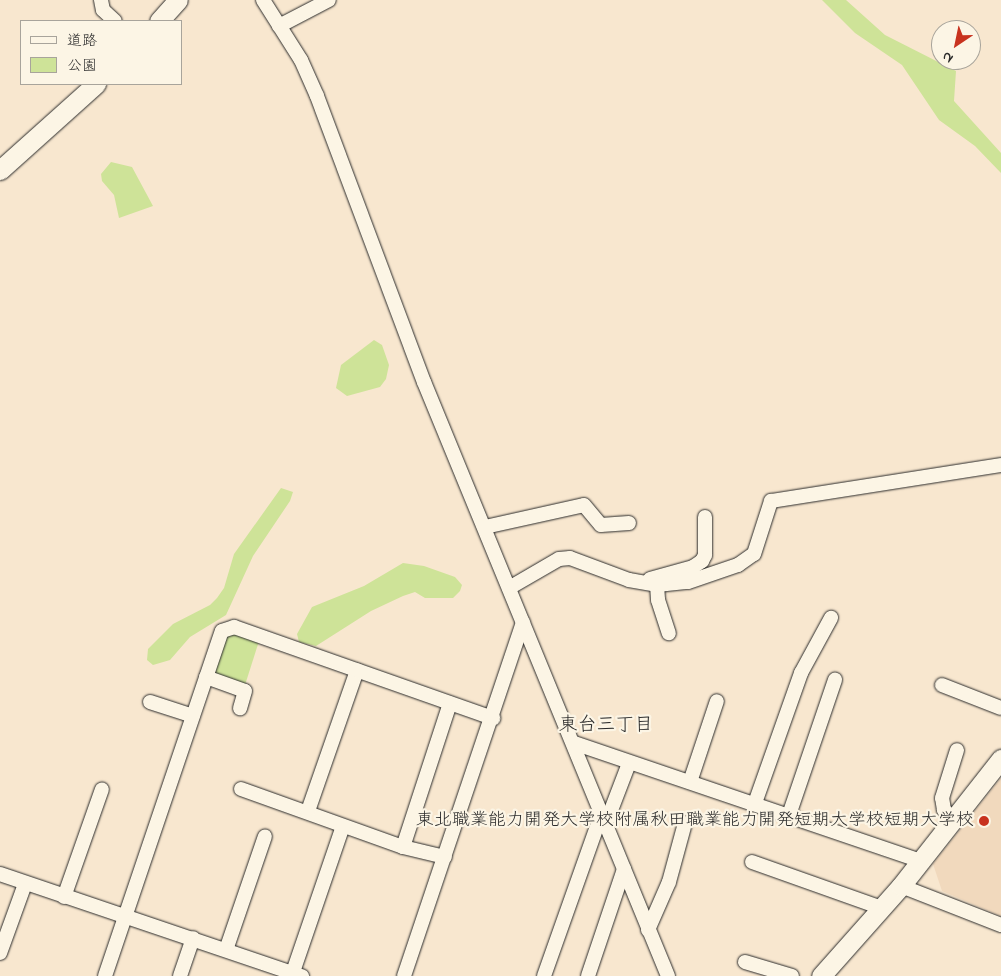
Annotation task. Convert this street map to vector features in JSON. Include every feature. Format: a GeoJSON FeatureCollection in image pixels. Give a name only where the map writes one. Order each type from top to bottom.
{"type":"FeatureCollection","features":[{"type":"Feature","properties":{"kind":"street"},"geometry":{"type":"LineString","coordinates":[[101,0],[102,10],[114,20]]}},
{"type":"Feature","properties":{"kind":"street"},"geometry":{"type":"LineString","coordinates":[[160,20],[178,0]]}},
{"type":"Feature","properties":{"kind":"street"},"geometry":{"type":"LineString","coordinates":[[263,0],[301,60],[317,96],[424,382],[668,976]]}},
{"type":"Feature","properties":{"kind":"street"},"geometry":{"type":"LineString","coordinates":[[280,26],[329,0]]}},
{"type":"Feature","properties":{"kind":"street"},"geometry":{"type":"LineString","coordinates":[[0,170],[95,85]]}},
{"type":"Feature","properties":{"kind":"street"},"geometry":{"type":"LineString","coordinates":[[508,588],[559,559],[570,558],[639,582],[657,585],[688,582],[715,575],[754,554],[771,501],[1001,465]]}},
{"type":"Feature","properties":{"kind":"street"},"geometry":{"type":"LineString","coordinates":[[485,527],[584,505],[601,525],[628,523]]}},
{"type":"Feature","properties":{"kind":"street"},"geometry":{"type":"LineString","coordinates":[[639,582],[693,567],[702,562],[705,555],[705,517]]}},
{"type":"Feature","properties":{"kind":"street"},"geometry":{"type":"LineString","coordinates":[[657,585],[658,600],[669,633]]}},
{"type":"Feature","properties":{"kind":"street"},"geometry":{"type":"LineString","coordinates":[[755,803],[801,674],[831,618]]}},
{"type":"Feature","properties":{"kind":"street"},"geometry":{"type":"LineString","coordinates":[[404,976],[493,718],[522,622]]}},
{"type":"Feature","properties":{"kind":"street"},"geometry":{"type":"LineString","coordinates":[[105,976],[222,631],[234,627],[493,718]]}},
{"type":"Feature","properties":{"kind":"street"},"geometry":{"type":"LineString","coordinates":[[308,810],[357,670]]}},
{"type":"Feature","properties":{"kind":"street"},"geometry":{"type":"LineString","coordinates":[[206,677],[245,691],[240,708]]}},
{"type":"Feature","properties":{"kind":"street"},"geometry":{"type":"LineString","coordinates":[[790,815],[835,680]]}},
{"type":"Feature","properties":{"kind":"street"},"geometry":{"type":"LineString","coordinates":[[942,685],[1001,708]]}},
{"type":"Feature","properties":{"kind":"street"},"geometry":{"type":"LineString","coordinates":[[690,782],[717,700]]}},
{"type":"Feature","properties":{"kind":"street"},"geometry":{"type":"LineString","coordinates":[[150,702],[193,716]]}},
{"type":"Feature","properties":{"kind":"street"},"geometry":{"type":"LineString","coordinates":[[403,847],[450,703]]}},
{"type":"Feature","properties":{"kind":"street"},"geometry":{"type":"LineString","coordinates":[[574,744],[755,803],[920,861]]}},
{"type":"Feature","properties":{"kind":"street"},"geometry":{"type":"LineString","coordinates":[[953,819],[944,810],[942,798],[957,750]]}},
{"type":"Feature","properties":{"kind":"street"},"geometry":{"type":"LineString","coordinates":[[822,976],[902,886],[1001,759]]}},
{"type":"Feature","properties":{"kind":"street"},"geometry":{"type":"LineString","coordinates":[[544,976],[603,821],[629,763]]}},
{"type":"Feature","properties":{"kind":"street"},"geometry":{"type":"LineString","coordinates":[[64,897],[102,789]]}},
{"type":"Feature","properties":{"kind":"street"},"geometry":{"type":"LineString","coordinates":[[241,789],[308,810],[343,826],[403,847],[445,857]]}},
{"type":"Feature","properties":{"kind":"street"},"geometry":{"type":"LineString","coordinates":[[648,930],[669,882],[686,823]]}},
{"type":"Feature","properties":{"kind":"street"},"geometry":{"type":"LineString","coordinates":[[0,874],[124,918],[193,938],[297,974],[343,826]]}},
{"type":"Feature","properties":{"kind":"street"},"geometry":{"type":"LineString","coordinates":[[226,950],[264,836]]}},
{"type":"Feature","properties":{"kind":"street"},"geometry":{"type":"LineString","coordinates":[[752,862],[882,908]]}},
{"type":"Feature","properties":{"kind":"street"},"geometry":{"type":"LineString","coordinates":[[588,976],[624,869]]}},
{"type":"Feature","properties":{"kind":"street"},"geometry":{"type":"LineString","coordinates":[[0,953],[25,884]]}},
{"type":"Feature","properties":{"kind":"street"},"geometry":{"type":"LineString","coordinates":[[902,886],[1001,925]]}},
{"type":"Feature","properties":{"kind":"street"},"geometry":{"type":"LineString","coordinates":[[180,976],[193,938]]}},
{"type":"Feature","properties":{"kind":"street"},"geometry":{"type":"LineString","coordinates":[[745,962],[792,976]]}},
{"type":"Feature","properties":{"kind":"shaded area","name":"東北職業能力開発大学校附属秋田職業能力開発短期大学校短期大学校"},"geometry":{"type":"Polygon","coordinates":[[[1001,778],[1001,916],[942,891],[933,864],[1001,778]]]}},
{"type":"Feature","properties":{"kind":"green space"},"geometry":{"type":"Polygon","coordinates":[[[822,0],[846,0],[885,35],[931,58],[931,70],[956,71],[954,101],[1001,153],[1001,173],[975,146],[939,120],[902,65],[855,33],[822,0]]]}},
{"type":"Feature","properties":{"kind":"green space"},"geometry":{"type":"Polygon","coordinates":[[[111,162],[132,167],[153,206],[119,218],[114,195],[102,181],[101,174],[111,162]]]}},
{"type":"Feature","properties":{"kind":"green space"},"geometry":{"type":"Polygon","coordinates":[[[374,340],[382,345],[389,365],[386,379],[380,387],[347,396],[336,388],[341,365],[374,340]]]}},
{"type":"Feature","properties":{"kind":"green space"},"geometry":{"type":"Polygon","coordinates":[[[281,488],[293,492],[290,501],[253,556],[226,615],[190,637],[170,660],[153,665],[147,660],[148,649],[173,624],[210,605],[217,598],[224,588],[234,554],[281,488]]]}},
{"type":"Feature","properties":{"kind":"green space"},"geometry":{"type":"Polygon","coordinates":[[[403,563],[424,566],[455,577],[462,585],[460,591],[453,598],[425,598],[415,592],[371,611],[316,646],[299,642],[297,634],[312,607],[364,586],[403,563]]]}},
{"type":"Feature","properties":{"kind":"green space"},"geometry":{"type":"Polygon","coordinates":[[[234,633],[259,641],[245,685],[210,674],[224,635],[234,633]]]}},
{"type":"Feature","properties":{"kind":"place","name":"東北職業能力開発大学校附属秋田職業能力開発短期大学校短期大学校"},"geometry":{"type":"Point","coordinates":[984,821]}},
{"type":"Feature","properties":{"kind":"district","name":"東台三丁目"},"geometry":{"type":"Point","coordinates":[606,726]}}]}
